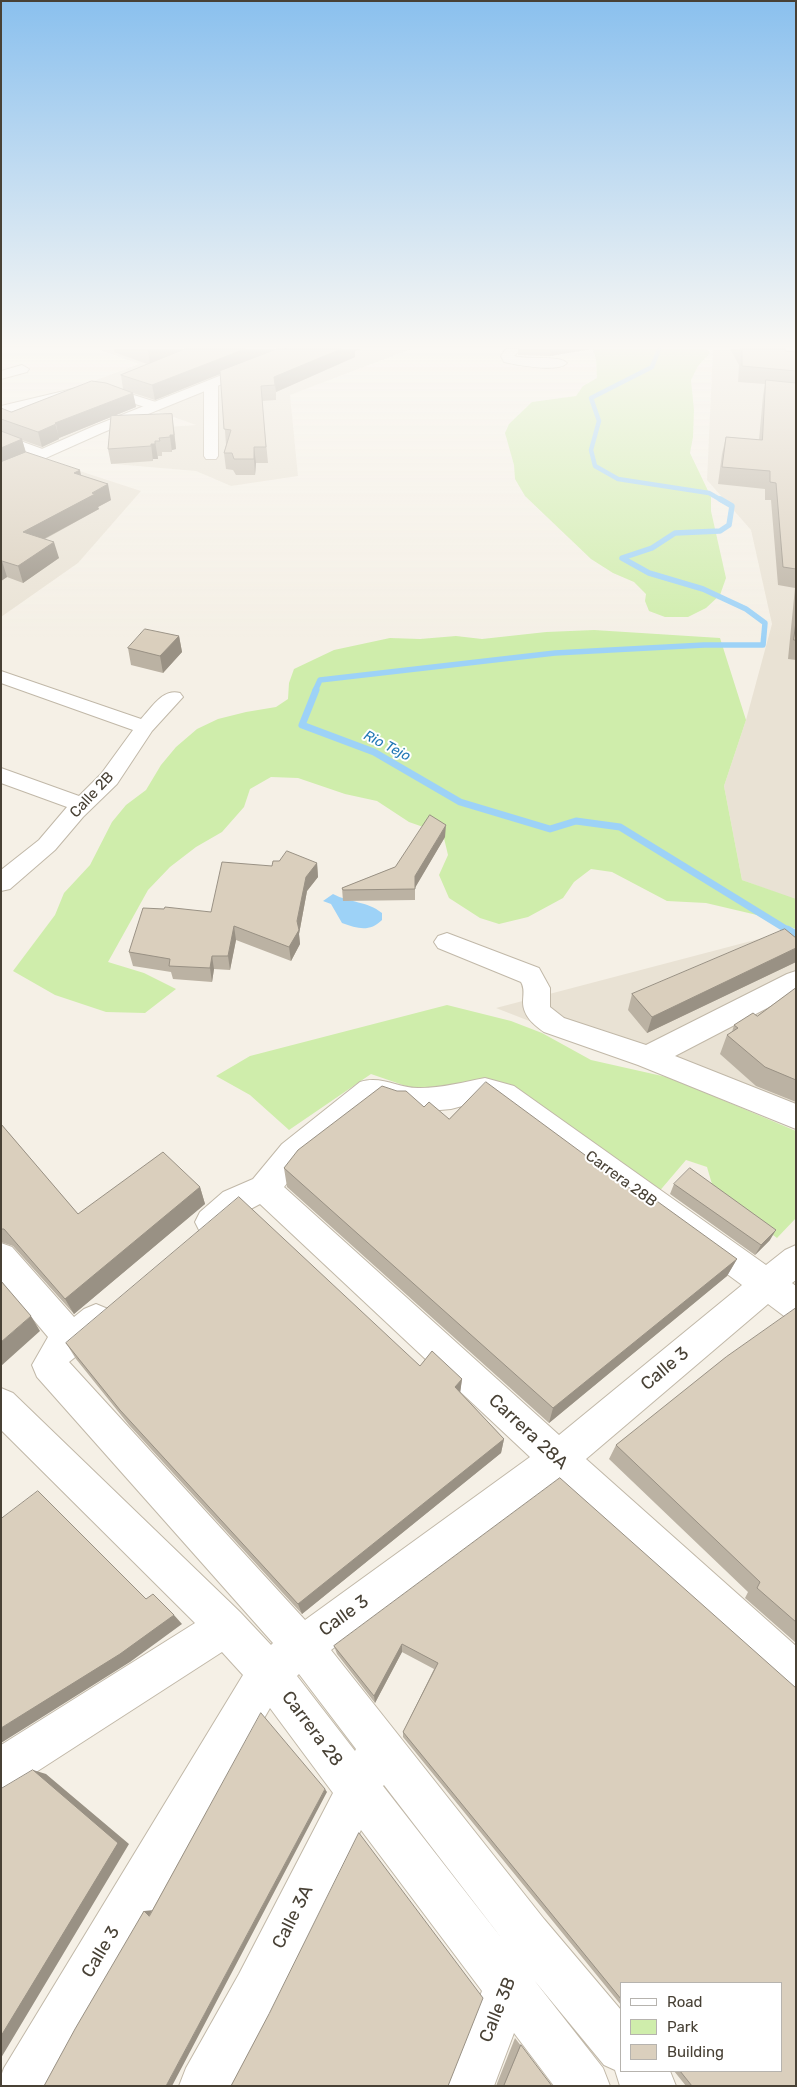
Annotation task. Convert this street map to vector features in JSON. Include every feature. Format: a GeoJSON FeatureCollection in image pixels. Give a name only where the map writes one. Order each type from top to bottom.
{"type":"FeatureCollection","features":[{"type":"Feature","properties":{"kind":"street"},"geometry":{"type":"LineString","coordinates":[[16,446],[41,460]]}},
{"type":"Feature","properties":{"kind":"street"},"geometry":{"type":"LineString","coordinates":[[1,473],[41,460],[69,446]]}},
{"type":"Feature","properties":{"kind":"street"},"geometry":{"type":"LineString","coordinates":[[211,446],[211,456]]}},
{"type":"Feature","properties":{"kind":"street"},"geometry":{"type":"LineString","coordinates":[[2,677],[145,727]]}},
{"type":"Feature","properties":{"kind":"street","name":"Calle 2B"},"geometry":{"type":"LineString","coordinates":[[1,883],[47,845],[82,806],[109,780],[145,727],[173,697]]}},
{"type":"Feature","properties":{"kind":"street"},"geometry":{"type":"LineString","coordinates":[[1,775],[82,806]]}},
{"type":"Feature","properties":{"kind":"street"},"geometry":{"type":"LineString","coordinates":[[447,942],[530,975],[537,982],[539,989],[535,997],[536,1007],[544,1019],[554,1025],[648,1056],[796,1116]]}},
{"type":"Feature","properties":{"kind":"street"},"geometry":{"type":"LineString","coordinates":[[648,1056],[792,988]]}},
{"type":"Feature","properties":{"kind":"street","name":"Carrera 28B"},"geometry":{"type":"LineString","coordinates":[[264,1188],[293,1153],[370,1090],[418,1100],[450,1097],[485,1089],[494,1090],[504,1094],[796,1305]]}},
{"type":"Feature","properties":{"kind":"street"},"geometry":{"type":"LineString","coordinates":[[190,1240],[234,1202],[264,1188]]}},
{"type":"Feature","properties":{"kind":"street","name":"Carrera 28A"},"geometry":{"type":"LineString","coordinates":[[264,1188],[558,1459],[796,1674]]}},
{"type":"Feature","properties":{"kind":"street"},"geometry":{"type":"LineString","coordinates":[[1,1257],[61,1349],[116,1302]]}},
{"type":"Feature","properties":{"kind":"street","name":"Calle 3"},"geometry":{"type":"LineString","coordinates":[[22,2086],[285,1659],[558,1459],[796,1260]]}},
{"type":"Feature","properties":{"kind":"street","name":"Carrera 28"},"geometry":{"type":"LineString","coordinates":[[61,1349],[49,1365],[285,1659],[380,1747],[528,1935],[620,2047]]}},
{"type":"Feature","properties":{"kind":"street","name":"Carrera 28"},"geometry":{"type":"LineString","coordinates":[[1,1405],[226,1626],[285,1659],[358,1790],[585,2086]]}},
{"type":"Feature","properties":{"kind":"street"},"geometry":{"type":"LineString","coordinates":[[1,1770],[226,1626]]}},
{"type":"Feature","properties":{"kind":"street","name":"Calle 3A"},"geometry":{"type":"LineString","coordinates":[[204,2086],[256,1991],[380,1747]]}},
{"type":"Feature","properties":{"kind":"street","name":"Calle 3B"},"geometry":{"type":"LineString","coordinates":[[468,2086],[528,1935]]}},
{"type":"Feature","properties":{"kind":"street"},"geometry":{"type":"LineString","coordinates":[[640,2072],[651,2086]]}},
{"type":"Feature","properties":{"kind":"shaded area"},"geometry":{"type":"Polygon","coordinates":[[[1,446],[65,446],[43,459],[141,491],[78,563],[1,617],[1,446]]]}},
{"type":"Feature","properties":{"kind":"shaded area"},"geometry":{"type":"Polygon","coordinates":[[[113,446],[295,446],[298,476],[231,486],[196,471],[114,464],[113,446]]]}},
{"type":"Feature","properties":{"kind":"shaded area"},"geometry":{"type":"Polygon","coordinates":[[[709,446],[796,446],[796,900],[742,880],[724,786],[746,720],[772,624],[751,530],[707,480],[709,446]]]}},
{"type":"Feature","properties":{"kind":"shaded area"},"geometry":{"type":"Polygon","coordinates":[[[774,935],[796,948],[796,1125],[496,1008],[774,935]]]}},
{"type":"Feature","properties":{"kind":"green space"},"geometry":{"type":"Polygon","coordinates":[[[509,446],[691,446],[690,453],[711,497],[711,511],[726,578],[720,595],[706,608],[688,617],[665,617],[649,611],[645,601],[646,594],[634,582],[613,573],[591,559],[525,496],[515,479],[514,465],[509,446]]]}},
{"type":"Feature","properties":{"kind":"green space"},"geometry":{"type":"Polygon","coordinates":[[[594,630],[720,638],[746,720],[724,786],[742,880],[796,899],[796,929],[757,915],[706,903],[667,901],[612,872],[591,869],[574,882],[563,898],[528,917],[499,924],[480,918],[449,898],[439,875],[448,855],[443,834],[409,822],[377,801],[345,794],[298,778],[271,777],[250,789],[244,807],[222,832],[196,847],[170,867],[148,890],[108,962],[144,973],[176,989],[145,1013],[106,1012],[55,995],[13,971],[55,915],[64,893],[90,865],[112,822],[126,805],[146,790],[161,765],[176,747],[197,729],[218,719],[276,707],[288,699],[289,683],[294,669],[334,650],[390,638],[420,639],[456,636],[482,639],[546,632],[594,630]]]}},
{"type":"Feature","properties":{"kind":"green space"},"geometry":{"type":"Polygon","coordinates":[[[447,1005],[511,1021],[542,1033],[591,1060],[671,1078],[796,1131],[796,1218],[777,1238],[714,1191],[707,1167],[686,1160],[657,1194],[497,1082],[429,1094],[371,1074],[289,1130],[250,1095],[216,1076],[250,1056],[447,1005]]]}},
{"type":"Feature","properties":{"kind":"water"},"geometry":{"type":"Polygon","coordinates":[[[333,894],[376,909],[382,913],[382,920],[368,928],[353,927],[342,923],[331,904],[323,901],[333,894]]]}},
{"type":"Feature","properties":{"kind":"building"},"geometry":{"type":"Polygon","coordinates":[[[108,446],[145,446],[108,449],[108,446]]]}},
{"type":"Feature","properties":{"kind":"building"},"geometry":{"type":"Polygon","coordinates":[[[226,446],[266,446],[254,447],[254,459],[234,459],[232,453],[224,453],[226,446]]]}},
{"type":"Feature","properties":{"kind":"building"},"geometry":{"type":"Polygon","coordinates":[[[725,446],[796,446],[796,569],[783,567],[776,483],[770,482],[770,471],[722,467],[725,446]]]}},
{"type":"Feature","properties":{"kind":"building"},"geometry":{"type":"Polygon","coordinates":[[[26,452],[80,470],[74,473],[108,484],[92,493],[95,494],[23,532],[54,542],[18,566],[1,561],[1,462],[26,452]]]}},
{"type":"Feature","properties":{"kind":"building"},"geometry":{"type":"Polygon","coordinates":[[[796,622],[796,640],[794,640],[796,622]]]}},
{"type":"Feature","properties":{"kind":"building"},"geometry":{"type":"Polygon","coordinates":[[[145,629],[179,636],[160,656],[128,648],[145,629]]]}},
{"type":"Feature","properties":{"kind":"building"},"geometry":{"type":"Polygon","coordinates":[[[430,815],[446,825],[415,876],[415,889],[343,890],[342,888],[395,867],[430,815]]]}},
{"type":"Feature","properties":{"kind":"building"},"geometry":{"type":"Polygon","coordinates":[[[287,851],[317,863],[306,877],[297,921],[299,930],[289,947],[234,926],[228,956],[212,956],[210,968],[169,966],[170,959],[129,952],[143,908],[164,909],[165,907],[211,912],[222,862],[272,866],[273,861],[279,861],[287,851]]]}},
{"type":"Feature","properties":{"kind":"building"},"geometry":{"type":"Polygon","coordinates":[[[785,929],[796,938],[796,948],[652,1017],[632,994],[785,929]]]}},
{"type":"Feature","properties":{"kind":"building"},"geometry":{"type":"Polygon","coordinates":[[[796,988],[796,1080],[765,1067],[727,1035],[738,1028],[734,1025],[753,1013],[757,1016],[796,988]]]}},
{"type":"Feature","properties":{"kind":"building"},"geometry":{"type":"Polygon","coordinates":[[[486,1082],[650,1203],[654,1199],[737,1259],[553,1408],[284,1168],[298,1150],[382,1086],[397,1091],[406,1091],[424,1107],[429,1102],[449,1119],[486,1082]]]}},
{"type":"Feature","properties":{"kind":"building"},"geometry":{"type":"Polygon","coordinates":[[[1,1124],[78,1214],[163,1152],[200,1187],[65,1299],[4,1229],[1,1229],[1,1124]]]}},
{"type":"Feature","properties":{"kind":"building"},"geometry":{"type":"Polygon","coordinates":[[[690,1168],[776,1230],[761,1245],[674,1184],[690,1168]]]}},
{"type":"Feature","properties":{"kind":"building"},"geometry":{"type":"Polygon","coordinates":[[[239,1197],[420,1366],[432,1351],[462,1379],[455,1387],[504,1439],[298,1604],[120,1410],[66,1343],[239,1197]]]}},
{"type":"Feature","properties":{"kind":"building"},"geometry":{"type":"Polygon","coordinates":[[[1,1281],[31,1316],[1,1342],[1,1281]]]}},
{"type":"Feature","properties":{"kind":"building"},"geometry":{"type":"Polygon","coordinates":[[[796,1308],[796,1622],[757,1588],[760,1582],[616,1445],[726,1357],[796,1308]]]}},
{"type":"Feature","properties":{"kind":"building"},"geometry":{"type":"Polygon","coordinates":[[[560,1478],[796,1688],[796,2086],[692,2086],[681,2072],[782,2072],[782,1982],[620,1982],[620,1998],[403,1732],[438,1663],[402,1644],[374,1696],[334,1646],[560,1478]]]}},
{"type":"Feature","properties":{"kind":"building"},"geometry":{"type":"Polygon","coordinates":[[[38,1491],[146,1599],[153,1594],[174,1615],[120,1654],[1,1728],[1,1519],[38,1491]]]}},
{"type":"Feature","properties":{"kind":"building"},"geometry":{"type":"Polygon","coordinates":[[[261,1713],[325,1789],[166,2086],[44,2086],[144,1911],[149,1916],[261,1713]]]}},
{"type":"Feature","properties":{"kind":"building"},"geometry":{"type":"Polygon","coordinates":[[[33,1770],[118,1843],[1,2036],[1,1789],[33,1770]]]}},
{"type":"Feature","properties":{"kind":"building"},"geometry":{"type":"Polygon","coordinates":[[[359,1833],[483,1998],[448,2086],[231,2086],[269,2014],[359,1833]]]}},
{"type":"Feature","properties":{"kind":"building"},"geometry":{"type":"Polygon","coordinates":[[[521,2045],[552,2086],[504,2086],[521,2045]]]}},
{"type":"Feature","properties":{"kind":"waterway"},"geometry":{"type":"LineString","coordinates":[[592,446],[591,450],[595,466],[618,479],[709,493],[723,501]]}},
{"type":"Feature","properties":{"kind":"waterway"},"geometry":{"type":"LineString","coordinates":[[315,691],[320,680],[555,653],[704,645],[763,645],[765,623],[746,609],[703,589],[649,573],[622,558],[652,548],[675,533],[720,531],[729,525],[732,506],[720,499]]}},
{"type":"Feature","properties":{"kind":"waterway","name":"Rio Tejo"},"geometry":{"type":"LineString","coordinates":[[316,690],[302,725],[374,752],[460,802],[550,829],[576,821],[620,827],[789,931]]}},
{"type":"Feature","properties":{"kind":"waterway","name":"Rio Tejo"},"geometry":{"type":"LineString","coordinates":[[787,930],[796,935]]}}]}
